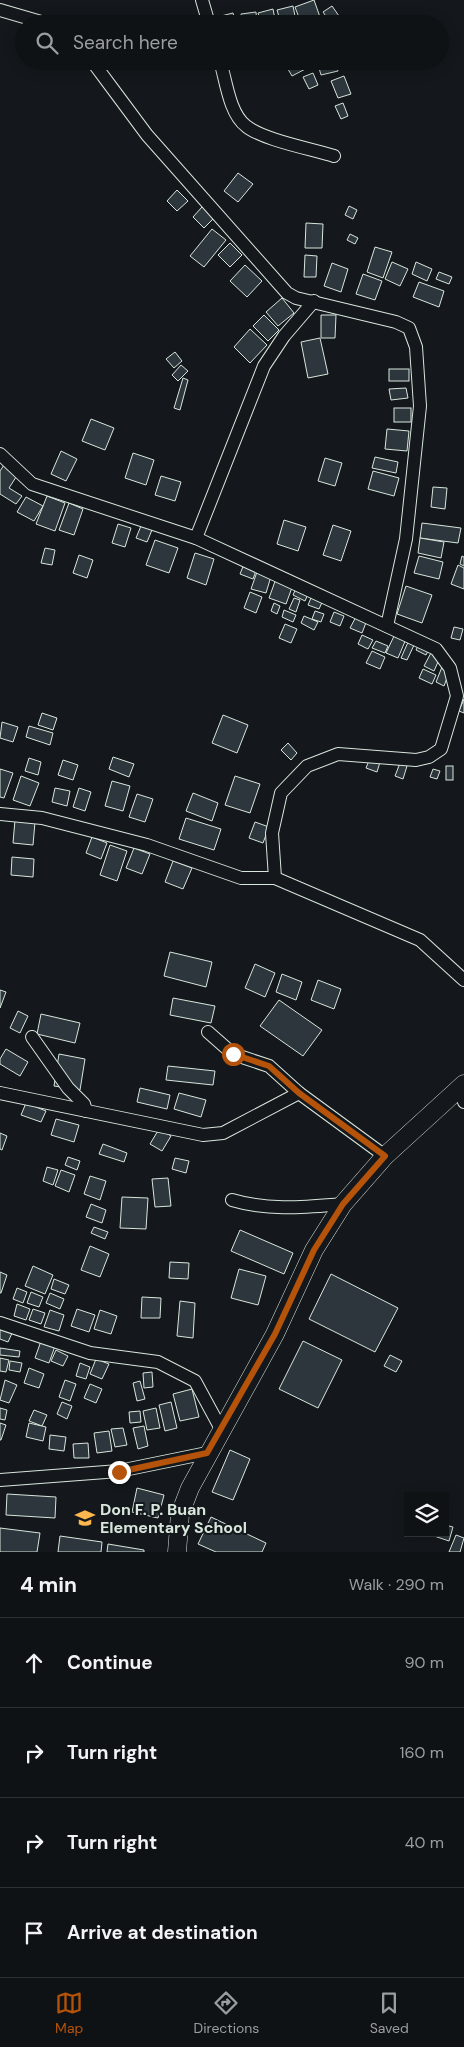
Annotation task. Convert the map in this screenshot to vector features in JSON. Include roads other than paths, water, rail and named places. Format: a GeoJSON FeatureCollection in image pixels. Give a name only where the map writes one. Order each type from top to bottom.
{"type":"FeatureCollection","features":[{"type":"Feature","properties":{"kind":"street"},"geometry":{"type":"LineString","coordinates":[[202,0],[206,15]]}},
{"type":"Feature","properties":{"kind":"street"},"geometry":{"type":"LineString","coordinates":[[0,10],[17,15]]}},
{"type":"Feature","properties":{"kind":"street"},"geometry":{"type":"LineString","coordinates":[[99,70],[147,135],[287,293],[396,322],[409,328],[416,348],[420,406],[406,539],[387,626]]}},
{"type":"Feature","properties":{"kind":"street"},"geometry":{"type":"LineString","coordinates":[[223,70],[234,109],[245,126],[264,135],[334,156]]}},
{"type":"Feature","properties":{"kind":"street"},"geometry":{"type":"LineString","coordinates":[[196,538],[264,366],[284,336],[314,301]]}},
{"type":"Feature","properties":{"kind":"street"},"geometry":{"type":"LineString","coordinates":[[0,454],[32,484],[196,538],[436,649],[450,668],[457,696],[440,749],[429,758],[416,760],[338,754],[307,766],[281,793],[272,833],[275,878]]}},
{"type":"Feature","properties":{"kind":"street"},"geometry":{"type":"LineString","coordinates":[[0,814],[42,818],[147,845],[241,878],[275,878],[420,940],[464,980]]}},
{"type":"Feature","properties":{"kind":"street"},"geometry":{"type":"LineString","coordinates":[[208,1032],[233,1054],[269,1066],[299,1093],[385,1156]]}},
{"type":"Feature","properties":{"kind":"street"},"geometry":{"type":"LineString","coordinates":[[32,1037],[68,1088],[84,1104],[86,1112]]}},
{"type":"Feature","properties":{"kind":"street"},"geometry":{"type":"LineString","coordinates":[[177,1552],[180,1514],[190,1488],[207,1453],[275,1334],[314,1250],[343,1204],[385,1156],[463,1091]]}},
{"type":"Feature","properties":{"kind":"street"},"geometry":{"type":"LineString","coordinates":[[0,1093],[203,1135],[223,1133],[299,1093]]}},
{"type":"Feature","properties":{"kind":"street"},"geometry":{"type":"LineString","coordinates":[[232,1200],[254,1206],[274,1208],[343,1204]]}},
{"type":"Feature","properties":{"kind":"street"},"geometry":{"type":"LineString","coordinates":[[0,1323],[90,1353],[158,1362],[196,1381],[221,1429]]}},
{"type":"Feature","properties":{"kind":"street"},"geometry":{"type":"LineString","coordinates":[[0,1480],[119,1472],[207,1453]]}},
{"type":"Feature","properties":{"kind":"place","name":"Don F. P. Buan Elementary School"},"geometry":{"type":"Point","coordinates":[85,1518]}}]}
